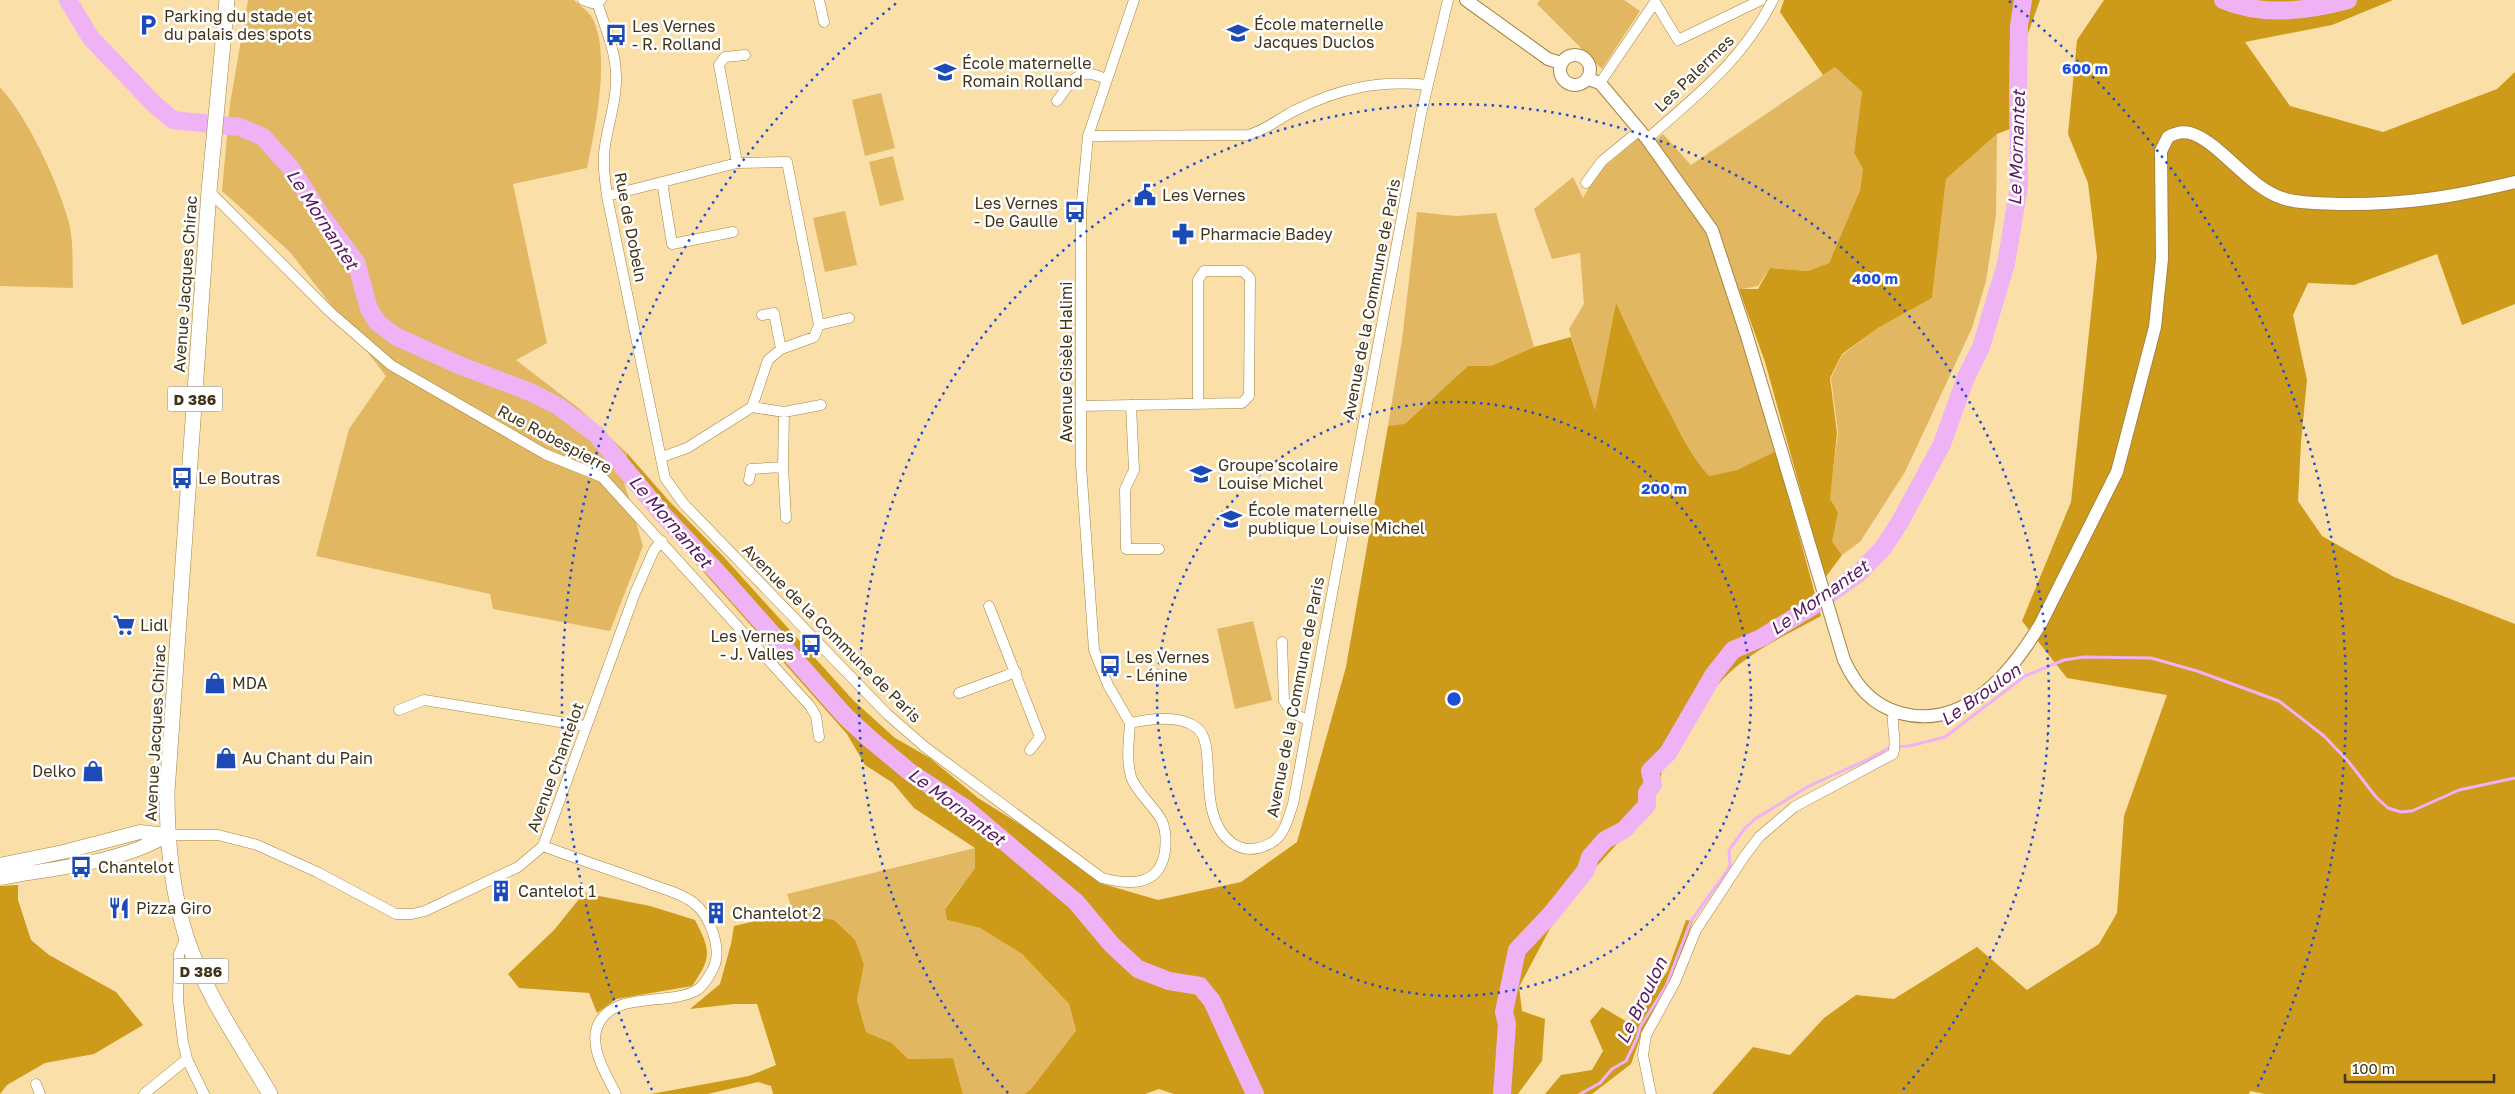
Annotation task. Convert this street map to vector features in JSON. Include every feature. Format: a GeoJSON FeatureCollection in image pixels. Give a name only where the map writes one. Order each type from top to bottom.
{"type":"FeatureCollection","features":[{"type":"Feature","properties":{"kind":"main road","name":"Avenue Jacques Chirac"},"geometry":{"type":"LineString","coordinates":[[227,0],[209,191],[167,792],[167,835],[174,890],[186,937],[213,998],[270,1094]]}},
{"type":"Feature","properties":{"kind":"main road"},"geometry":{"type":"LineString","coordinates":[[0,865],[63,852],[140,832],[167,835]]}},
{"type":"Feature","properties":{"kind":"main road"},"geometry":{"type":"LineString","coordinates":[[0,878],[149,846],[167,835]]}},
{"type":"Feature","properties":{"kind":"main road"},"geometry":{"type":"LineString","coordinates":[[111,840],[114,855]]}},
{"type":"Feature","properties":{"kind":"street"},"geometry":{"type":"LineString","coordinates":[[583,0],[588,3],[599,1]]}},
{"type":"Feature","properties":{"kind":"street"},"geometry":{"type":"LineString","coordinates":[[819,0],[824,22]]}},
{"type":"Feature","properties":{"kind":"street","name":"Avenue Gisèle Halimi"},"geometry":{"type":"LineString","coordinates":[[1130,724],[1108,685],[1094,650],[1081,465],[1081,212],[1088,136],[1105,79],[1134,0]]}},
{"type":"Feature","properties":{"kind":"street","name":"Avenue de la Commune de Paris"},"geometry":{"type":"LineString","coordinates":[[662,457],[666,478],[683,503],[887,714],[925,747],[1102,878],[1126,884],[1151,878],[1164,862],[1166,841],[1162,822],[1132,780],[1127,759],[1130,724],[1149,720],[1182,720],[1198,729],[1205,746],[1211,812],[1223,836],[1240,849],[1260,849],[1276,840],[1285,826],[1292,804],[1428,85],[1448,0]]}},
{"type":"Feature","properties":{"kind":"street"},"geometry":{"type":"LineString","coordinates":[[1466,0],[1548,59],[1561,63]]}},
{"type":"Feature","properties":{"kind":"street"},"geometry":{"type":"LineString","coordinates":[[1761,0],[1678,40],[1655,2],[1594,81],[1578,85],[1566,82],[1560,74],[1561,63],[1570,56],[1582,56],[1590,68],[1594,81],[1643,134],[1712,230],[1746,333],[1827,606],[1853,678],[1871,698],[1894,711],[1923,717],[1951,712],[1974,700],[2004,677],[2041,623],[2117,472],[2155,326],[2162,259],[2160,151],[2168,137],[2182,132],[2192,134],[2204,140],[2266,190],[2284,199],[2301,202],[2365,204],[2411,202],[2446,198],[2515,182]]}},
{"type":"Feature","properties":{"kind":"street","name":"Les Palermes"},"geometry":{"type":"LineString","coordinates":[[1586,183],[1602,161],[1643,134],[1728,66],[1761,24],[1772,0]]}},
{"type":"Feature","properties":{"kind":"street","name":"Rue de Dobeln"},"geometry":{"type":"LineString","coordinates":[[599,1],[615,58],[616,76],[616,94],[604,148],[604,175],[662,457]]}},
{"type":"Feature","properties":{"kind":"street"},"geometry":{"type":"LineString","coordinates":[[737,163],[719,65],[725,57],[745,55]]}},
{"type":"Feature","properties":{"kind":"street"},"geometry":{"type":"LineString","coordinates":[[1057,101],[1075,78],[1082,74],[1092,73],[1105,79]]}},
{"type":"Feature","properties":{"kind":"street"},"geometry":{"type":"LineString","coordinates":[[1088,136],[1248,135],[1262,131],[1290,113],[1316,100],[1352,87],[1401,82],[1428,85]]}},
{"type":"Feature","properties":{"kind":"street"},"geometry":{"type":"LineString","coordinates":[[607,196],[737,163],[787,162],[819,325],[814,337],[781,349],[768,360],[752,407],[686,448],[662,457]]}},
{"type":"Feature","properties":{"kind":"street"},"geometry":{"type":"LineString","coordinates":[[662,182],[672,244],[733,232]]}},
{"type":"Feature","properties":{"kind":"street","name":"Rue Robespierre"},"geometry":{"type":"LineString","coordinates":[[209,191],[330,312],[391,365],[544,454],[602,478],[662,541],[810,706],[816,716],[819,737]]}},
{"type":"Feature","properties":{"kind":"street"},"geometry":{"type":"LineString","coordinates":[[1081,406],[1242,403],[1249,396],[1250,278],[1243,271],[1204,271],[1198,280],[1198,403]]}},
{"type":"Feature","properties":{"kind":"street"},"geometry":{"type":"LineString","coordinates":[[762,315],[774,313],[781,349]]}},
{"type":"Feature","properties":{"kind":"street"},"geometry":{"type":"LineString","coordinates":[[819,325],[849,318]]}},
{"type":"Feature","properties":{"kind":"street"},"geometry":{"type":"LineString","coordinates":[[752,407],[784,412],[821,405]]}},
{"type":"Feature","properties":{"kind":"street"},"geometry":{"type":"LineString","coordinates":[[1131,405],[1134,470],[1125,489],[1126,549],[1159,549]]}},
{"type":"Feature","properties":{"kind":"street"},"geometry":{"type":"LineString","coordinates":[[784,412],[783,467],[786,518]]}},
{"type":"Feature","properties":{"kind":"street"},"geometry":{"type":"LineString","coordinates":[[750,480],[751,469],[783,467]]}},
{"type":"Feature","properties":{"kind":"street","name":"Avenue Chantelot"},"geometry":{"type":"LineString","coordinates":[[167,835],[218,835],[257,845],[316,872],[396,914],[412,914],[425,911],[518,867],[542,846],[635,593],[654,550],[662,541]]}},
{"type":"Feature","properties":{"kind":"street"},"geometry":{"type":"LineString","coordinates":[[989,606],[1040,737],[1030,750]]}},
{"type":"Feature","properties":{"kind":"street"},"geometry":{"type":"LineString","coordinates":[[1282,642],[1284,701],[1292,713],[1308,720]]}},
{"type":"Feature","properties":{"kind":"street"},"geometry":{"type":"LineString","coordinates":[[959,693],[1016,672]]}},
{"type":"Feature","properties":{"kind":"street"},"geometry":{"type":"LineString","coordinates":[[398,710],[424,700],[585,726]]}},
{"type":"Feature","properties":{"kind":"street"},"geometry":{"type":"LineString","coordinates":[[1651,1094],[1643,1055],[1646,1035],[1675,982],[1696,930],[1744,857],[1760,837],[1794,806],[1894,754],[1895,746],[1891,721],[1894,711]]}},
{"type":"Feature","properties":{"kind":"street"},"geometry":{"type":"LineString","coordinates":[[542,846],[667,890],[694,902],[706,918],[712,931],[717,949],[716,963],[706,982],[696,990],[623,1004],[608,1011],[599,1023],[596,1035],[597,1049],[601,1063],[616,1094]]}},
{"type":"Feature","properties":{"kind":"street"},"geometry":{"type":"LineString","coordinates":[[186,937],[179,954],[178,1000],[187,1059],[204,1094]]}},
{"type":"Feature","properties":{"kind":"street"},"geometry":{"type":"LineString","coordinates":[[144,1094],[187,1059]]}},
{"type":"Feature","properties":{"kind":"shaded area"},"geometry":{"type":"Polygon","coordinates":[[[248,0],[574,0],[591,16],[597,31],[601,69],[597,112],[587,168],[513,184],[547,343],[516,360],[581,410],[627,453],[624,482],[643,546],[610,631],[493,609],[490,594],[316,556],[349,429],[386,376],[290,252],[222,191],[230,104],[248,0]]]}},
{"type":"Feature","properties":{"kind":"shaded area"},"geometry":{"type":"Polygon","coordinates":[[[1540,0],[1624,0],[1640,11],[1602,69],[1537,4],[1540,0]]]}},
{"type":"Feature","properties":{"kind":"shaded area"},"geometry":{"type":"Polygon","coordinates":[[[1784,0],[2040,0],[2026,39],[2026,123],[1997,134],[1946,179],[1932,298],[1878,328],[1842,354],[1830,378],[1837,433],[1830,499],[1838,512],[1832,542],[1842,555],[1825,578],[1765,362],[1739,289],[1758,289],[1770,268],[1808,271],[1829,263],[1860,190],[1863,169],[1854,153],[1862,92],[1835,67],[1823,75],[1780,12],[1784,0]]]}},
{"type":"Feature","properties":{"kind":"shaded area"},"geometry":{"type":"Polygon","coordinates":[[[2104,0],[2393,0],[2332,25],[2245,42],[2290,106],[2383,132],[2497,89],[2515,72],[2515,304],[2462,325],[2437,254],[2354,285],[2308,283],[2293,315],[2307,380],[2298,501],[2322,536],[2394,577],[2515,624],[2515,1094],[2265,1094],[2250,1091],[2249,1094],[1712,1094],[1753,1047],[1790,1055],[1824,1018],[1856,995],[1894,999],[1977,947],[2027,990],[2099,944],[2117,913],[2124,816],[2167,695],[2067,678],[2022,621],[2071,502],[2097,257],[2088,183],[2068,134],[2077,40],[2104,0]]]}},
{"type":"Feature","properties":{"kind":"shaded area"},"geometry":{"type":"Polygon","coordinates":[[[1835,67],[1862,92],[1854,153],[1863,169],[1860,190],[1829,263],[1808,271],[1770,268],[1758,286],[1733,291],[1776,451],[1737,470],[1709,476],[1694,457],[1666,407],[1616,304],[1595,411],[1569,329],[1584,304],[1580,253],[1552,259],[1534,209],[1573,177],[1583,198],[1597,173],[1639,138],[1646,148],[1663,134],[1691,165],[1835,67]]]}},
{"type":"Feature","properties":{"kind":"shaded area"},"geometry":{"type":"Polygon","coordinates":[[[0,87],[11,100],[31,133],[58,189],[72,239],[73,288],[0,286],[0,87]]]}},
{"type":"Feature","properties":{"kind":"shaded area"},"geometry":{"type":"Polygon","coordinates":[[[881,93],[895,148],[865,156],[852,100],[881,93]]]}},
{"type":"Feature","properties":{"kind":"shaded area"},"geometry":{"type":"Polygon","coordinates":[[[1997,134],[1996,215],[1986,281],[1972,328],[1905,472],[1860,542],[1842,555],[1831,543],[1838,511],[1829,500],[1838,433],[1831,378],[1842,355],[1878,328],[1932,298],[1946,179],[1997,134]]]}},
{"type":"Feature","properties":{"kind":"shaded area"},"geometry":{"type":"Polygon","coordinates":[[[893,156],[904,200],[880,206],[869,162],[893,156]]]}},
{"type":"Feature","properties":{"kind":"shaded area"},"geometry":{"type":"Polygon","coordinates":[[[845,211],[857,265],[825,272],[813,218],[845,211]]]}},
{"type":"Feature","properties":{"kind":"shaded area"},"geometry":{"type":"Polygon","coordinates":[[[1417,212],[1456,216],[1496,213],[1534,347],[1491,366],[1468,366],[1405,425],[1388,426],[1402,340],[1417,212]]]}},
{"type":"Feature","properties":{"kind":"shaded area"},"geometry":{"type":"Polygon","coordinates":[[[1616,303],[1678,428],[1694,456],[1709,476],[1737,470],[1776,451],[1821,616],[1750,656],[1729,673],[1717,686],[1687,728],[1662,771],[1659,784],[1645,813],[1577,888],[1553,923],[1519,987],[1522,1011],[1545,1019],[1542,1061],[1518,1094],[1174,1094],[1159,1089],[1145,1094],[1024,1094],[1031,1089],[1076,1031],[1069,1004],[1022,954],[980,928],[947,920],[945,909],[975,868],[975,848],[914,808],[893,783],[865,765],[847,734],[624,482],[627,453],[853,700],[895,738],[930,758],[978,798],[1023,826],[1103,884],[1158,900],[1241,882],[1297,842],[1346,667],[1388,426],[1405,424],[1468,366],[1491,366],[1534,347],[1571,337],[1595,410],[1616,303]]]}},
{"type":"Feature","properties":{"kind":"shaded area"},"geometry":{"type":"Polygon","coordinates":[[[1253,621],[1272,700],[1235,709],[1217,629],[1253,621]]]}},
{"type":"Feature","properties":{"kind":"shaded area"},"geometry":{"type":"Polygon","coordinates":[[[975,848],[975,868],[945,908],[947,920],[980,928],[1022,954],[1069,1004],[1076,1032],[1031,1089],[1024,1094],[963,1094],[953,1058],[908,1059],[892,1043],[866,1032],[857,1000],[864,965],[834,920],[793,912],[787,894],[975,848]]]}},
{"type":"Feature","properties":{"kind":"shaded area"},"geometry":{"type":"Polygon","coordinates":[[[18,885],[18,900],[31,940],[49,955],[116,992],[143,1025],[94,1054],[45,1063],[7,1085],[0,1094],[0,886],[18,885]]]}},
{"type":"Feature","properties":{"kind":"shaded area"},"geometry":{"type":"Polygon","coordinates":[[[584,893],[650,906],[695,920],[704,939],[707,954],[703,968],[692,986],[616,999],[597,1013],[589,993],[519,988],[508,974],[554,930],[584,893]]]}},
{"type":"Feature","properties":{"kind":"shaded area"},"geometry":{"type":"Polygon","coordinates":[[[793,912],[834,920],[855,940],[864,965],[857,1000],[866,1032],[892,1043],[908,1059],[953,1058],[963,1094],[773,1094],[771,1086],[758,1082],[708,1094],[651,1094],[749,1076],[776,1065],[757,1004],[734,1004],[690,1009],[720,984],[734,926],[793,912]]]}},
{"type":"Feature","properties":{"kind":"shaded area"},"geometry":{"type":"Polygon","coordinates":[[[1686,920],[1693,921],[1672,981],[1644,1027],[1631,1064],[1592,1094],[1545,1094],[1561,1075],[1592,1070],[1603,1051],[1590,1021],[1602,1007],[1629,1023],[1667,972],[1686,920]]]}},
{"type":"Feature","properties":{"kind":"waterway","name":"Le Mornantet"},"geometry":{"type":"LineString","coordinates":[[68,0],[90,37],[154,104],[173,120],[240,127],[263,137],[291,168],[322,217],[356,262],[369,309],[377,322],[395,336],[459,365],[530,392],[558,406],[596,434],[663,515],[718,573],[846,717],[870,739],[911,773],[965,808],[1076,902],[1112,945],[1138,969],[1169,981],[1200,986],[1212,1001],[1255,1094]]}},
{"type":"Feature","properties":{"kind":"waterway","name":"Le Mornantet"},"geometry":{"type":"LineString","coordinates":[[1502,1094],[1507,1024],[1504,1012],[1517,950],[1551,914],[1586,870],[1590,857],[1605,840],[1624,830],[1647,805],[1647,793],[1653,784],[1650,771],[1668,753],[1714,674],[1733,650],[1761,638],[1813,606],[1859,573],[1883,548],[1900,522],[1942,444],[1966,377],[1981,347],[2006,264],[2019,186],[2019,26],[2023,0]]}},
{"type":"Feature","properties":{"kind":"waterway","name":"Le Mornantet"},"geometry":{"type":"LineString","coordinates":[[2223,0],[2254,9],[2269,10],[2317,7],[2348,0]]}},
{"type":"Feature","properties":{"kind":"waterway","name":"Le Broulon"},"geometry":{"type":"LineString","coordinates":[[1580,1094],[1600,1083],[1612,1069],[1626,1061],[1640,1027],[1666,986],[1691,921],[1727,871],[1730,865],[1729,850],[1745,828],[1755,819],[1809,786],[1869,759],[1890,747],[1909,746],[1945,737],[2025,676],[2064,660],[2084,657],[2151,658],[2197,671],[2279,701],[2324,736],[2348,761],[2376,797],[2388,808],[2401,812],[2412,811],[2459,790],[2515,778]]}},
{"type":"Feature","properties":{"kind":"place","name":"Parking du stade et du palais des spots"},"geometry":{"type":"Point","coordinates":[148,25]}},
{"type":"Feature","properties":{"kind":"place","name":"École maternelle Jacques Duclos"},"geometry":{"type":"Point","coordinates":[1238,33]}},
{"type":"Feature","properties":{"kind":"place","name":"Les Vernes - R. Rolland"},"geometry":{"type":"Point","coordinates":[616,35]}},
{"type":"Feature","properties":{"kind":"place","name":"École maternelle Romain Rolland"},"geometry":{"type":"Point","coordinates":[945,72]}},
{"type":"Feature","properties":{"kind":"place","name":"Les Vernes"},"geometry":{"type":"Point","coordinates":[1145,195]}},
{"type":"Feature","properties":{"kind":"place","name":"Les Vernes - De Gaulle"},"geometry":{"type":"Point","coordinates":[1075,212]}},
{"type":"Feature","properties":{"kind":"place","name":"Pharmacie Badey"},"geometry":{"type":"Point","coordinates":[1183,234]}},
{"type":"Feature","properties":{"kind":"place","name":"Groupe scolaire Louise Michel"},"geometry":{"type":"Point","coordinates":[1201,474]}},
{"type":"Feature","properties":{"kind":"place","name":"Le Boutras"},"geometry":{"type":"Point","coordinates":[182,478]}},
{"type":"Feature","properties":{"kind":"place","name":"École maternelle publique Louise Michel"},"geometry":{"type":"Point","coordinates":[1231,519]}},
{"type":"Feature","properties":{"kind":"place","name":"Lidl"},"geometry":{"type":"Point","coordinates":[124,625]}},
{"type":"Feature","properties":{"kind":"place","name":"Les Vernes - J. Valles"},"geometry":{"type":"Point","coordinates":[811,645]}},
{"type":"Feature","properties":{"kind":"place","name":"Les Vernes - Lénine"},"geometry":{"type":"Point","coordinates":[1110,666]}},
{"type":"Feature","properties":{"kind":"place","name":"MDA"},"geometry":{"type":"Point","coordinates":[215,683]}},
{"type":"Feature","properties":{"kind":"place","name":"Au Chant du Pain"},"geometry":{"type":"Point","coordinates":[226,758]}},
{"type":"Feature","properties":{"kind":"place","name":"Delko"},"geometry":{"type":"Point","coordinates":[93,771]}},
{"type":"Feature","properties":{"kind":"place","name":"Chantelot"},"geometry":{"type":"Point","coordinates":[81,867]}},
{"type":"Feature","properties":{"kind":"place","name":"Cantelot 1"},"geometry":{"type":"Point","coordinates":[501,891]}},
{"type":"Feature","properties":{"kind":"place","name":"Pizza Giro"},"geometry":{"type":"Point","coordinates":[119,908]}},
{"type":"Feature","properties":{"kind":"place","name":"Chantelot 2"},"geometry":{"type":"Point","coordinates":[716,913]}}]}
